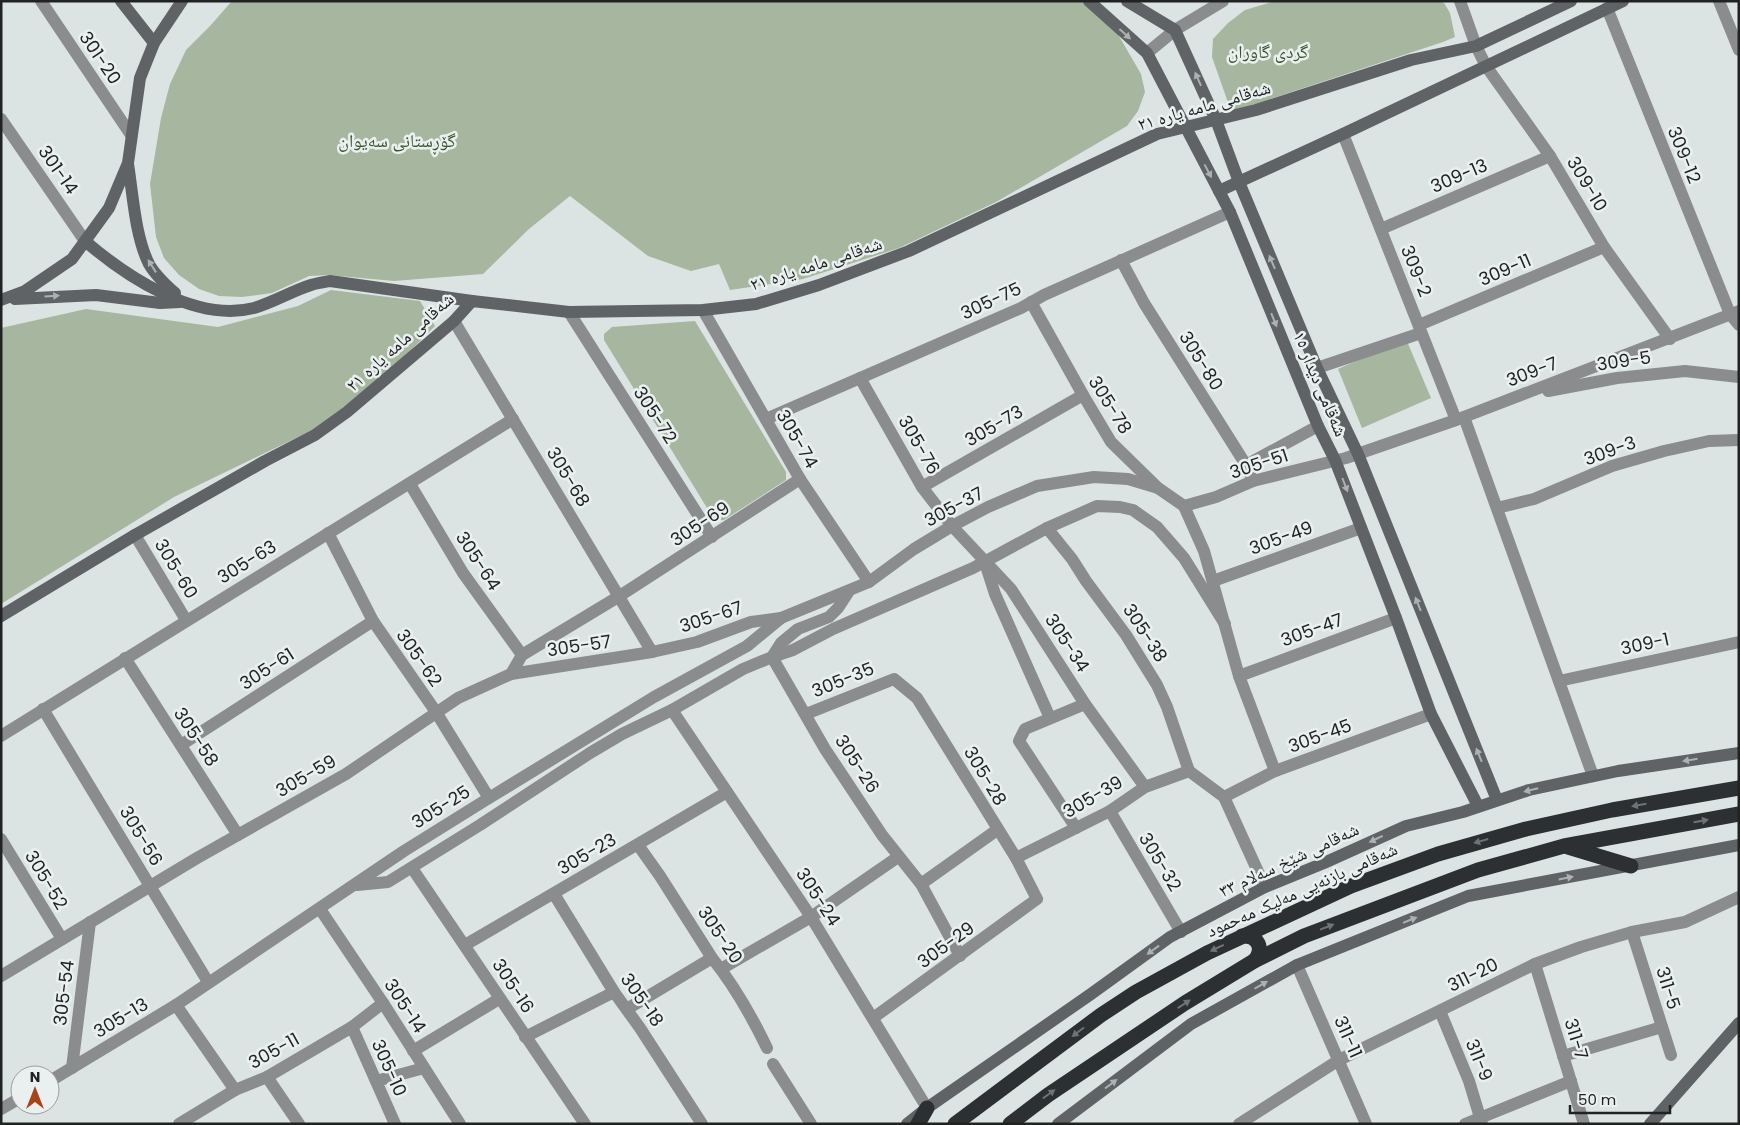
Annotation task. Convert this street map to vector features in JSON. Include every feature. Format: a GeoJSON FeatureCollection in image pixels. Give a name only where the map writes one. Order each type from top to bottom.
{"type":"FeatureCollection","features":[{"type":"Feature","properties":{"kind":"highway","name":"شەقامی بازنەیی مەلیک مەحمود"},"geometry":{"type":"LineString","coordinates":[[955,1124],[1094,1020],[1136,992],[1183,965],[1292,912],[1351,886],[1397,868],[1526,828],[1612,810],[1739,788]]}},
{"type":"Feature","properties":{"kind":"highway"},"geometry":{"type":"LineString","coordinates":[[1010,1124],[1048,1095],[1185,1003],[1254,961],[1304,936],[1478,870],[1564,846],[1739,814]]}},
{"type":"Feature","properties":{"kind":"highway"},"geometry":{"type":"LineString","coordinates":[[1564,846],[1631,866]]}},
{"type":"Feature","properties":{"kind":"highway"},"geometry":{"type":"LineString","coordinates":[[1292,912],[1289,918],[1289,925],[1292,931],[1304,936]]}},
{"type":"Feature","properties":{"kind":"highway"},"geometry":{"type":"LineString","coordinates":[[1242,936],[1255,938],[1259,943],[1260,950],[1254,961]]}},
{"type":"Feature","properties":{"kind":"highway"},"geometry":{"type":"LineString","coordinates":[[918,1124],[927,1108]]}},
{"type":"Feature","properties":{"kind":"street","name":"301-20"},"geometry":{"type":"LineString","coordinates":[[41,1],[131,135]]}},
{"type":"Feature","properties":{"kind":"street"},"geometry":{"type":"LineString","coordinates":[[121,1],[154,43]]}},
{"type":"Feature","properties":{"kind":"street"},"geometry":{"type":"LineString","coordinates":[[182,1],[154,43],[140,78],[128,163],[140,241],[150,265],[164,282],[185,302]]}},
{"type":"Feature","properties":{"kind":"street","name":"شەقامی دیدار ١٥"},"geometry":{"type":"LineString","coordinates":[[1089,1],[1147,53],[1230,212],[1318,426],[1346,457],[1361,528],[1431,714],[1478,806]]}},
{"type":"Feature","properties":{"kind":"street"},"geometry":{"type":"LineString","coordinates":[[1127,1],[1175,30]]}},
{"type":"Feature","properties":{"kind":"street"},"geometry":{"type":"LineString","coordinates":[[1147,53],[1175,30],[1223,1]]}},
{"type":"Feature","properties":{"kind":"street","name":"309-10"},"geometry":{"type":"LineString","coordinates":[[1460,1],[1476,46],[1486,66],[1550,156],[1604,247],[1670,339]]}},
{"type":"Feature","properties":{"kind":"street","name":"شەقامی مامە یارە ٢١"},"geometry":{"type":"LineString","coordinates":[[1,616],[135,535],[265,461],[315,435],[347,412],[454,321],[472,301],[569,312],[703,310],[756,304],[819,285],[909,251],[1157,134],[1256,110],[1410,60],[1476,46],[1571,1]]}},
{"type":"Feature","properties":{"kind":"street"},"geometry":{"type":"LineString","coordinates":[[1219,191],[1622,1]]}},
{"type":"Feature","properties":{"kind":"street"},"geometry":{"type":"LineString","coordinates":[[1719,1],[1739,50]]}},
{"type":"Feature","properties":{"kind":"street","name":"309-12"},"geometry":{"type":"LineString","coordinates":[[1607,8],[1734,313]]}},
{"type":"Feature","properties":{"kind":"street","name":"شەقامی دیدار ١٥"},"geometry":{"type":"LineString","coordinates":[[1175,30],[1216,120],[1239,182],[1317,368],[1346,457],[1497,800]]}},
{"type":"Feature","properties":{"kind":"street","name":"301-14"},"geometry":{"type":"LineString","coordinates":[[1,119],[85,241]]}},
{"type":"Feature","properties":{"kind":"street","name":"309-2"},"geometry":{"type":"LineString","coordinates":[[1343,134],[1420,329],[1460,418],[1497,508],[1593,776]]}},
{"type":"Feature","properties":{"kind":"street","name":"309-13"},"geometry":{"type":"LineString","coordinates":[[1381,229],[1550,156]]}},
{"type":"Feature","properties":{"kind":"street"},"geometry":{"type":"LineString","coordinates":[[2,299],[25,291],[72,259],[109,208],[128,163]]}},
{"type":"Feature","properties":{"kind":"street","name":"305-75"},"geometry":{"type":"LineString","coordinates":[[766,419],[1230,212]]}},
{"type":"Feature","properties":{"kind":"street"},"geometry":{"type":"LineString","coordinates":[[85,241],[107,260],[137,278],[185,302],[200,307],[229,312],[254,308],[311,285],[330,281],[472,301]]}},
{"type":"Feature","properties":{"kind":"street","name":"309-11"},"geometry":{"type":"LineString","coordinates":[[1317,368],[1420,329],[1604,247]]}},
{"type":"Feature","properties":{"kind":"street","name":"305-80"},"geometry":{"type":"LineString","coordinates":[[1122,260],[1144,302],[1246,465],[1253,481]]}},
{"type":"Feature","properties":{"kind":"street"},"geometry":{"type":"LineString","coordinates":[[2,299],[59,295],[96,295],[160,302],[185,302]]}},
{"type":"Feature","properties":{"kind":"street","name":"305-78"},"geometry":{"type":"LineString","coordinates":[[1031,302],[1111,442],[1158,488],[1184,506]]}},
{"type":"Feature","properties":{"kind":"street","name":"305-74"},"geometry":{"type":"LineString","coordinates":[[703,310],[800,479],[869,582]]}},
{"type":"Feature","properties":{"kind":"street","name":"305-72"},"geometry":{"type":"LineString","coordinates":[[569,312],[712,536]]}},
{"type":"Feature","properties":{"kind":"street"},"geometry":{"type":"LineString","coordinates":[[1734,313],[1739,324]]}},
{"type":"Feature","properties":{"kind":"street","name":"309-7"},"geometry":{"type":"LineString","coordinates":[[1346,457],[1515,398],[1734,313]]}},
{"type":"Feature","properties":{"kind":"street","name":"305-68"},"geometry":{"type":"LineString","coordinates":[[454,321],[652,652]]}},
{"type":"Feature","properties":{"kind":"street","name":"309-5"},"geometry":{"type":"LineString","coordinates":[[1515,398],[1617,378],[1685,371],[1739,377]]}},
{"type":"Feature","properties":{"kind":"street","name":"305-76"},"geometry":{"type":"LineString","coordinates":[[860,378],[922,487],[952,526]]}},
{"type":"Feature","properties":{"kind":"street","name":"305-73"},"geometry":{"type":"LineString","coordinates":[[922,487],[1083,396]]}},
{"type":"Feature","properties":{"kind":"street","name":"305-63"},"geometry":{"type":"LineString","coordinates":[[1,736],[513,419]]}},
{"type":"Feature","properties":{"kind":"street"},"geometry":{"type":"LineString","coordinates":[[1246,465],[1318,426]]}},
{"type":"Feature","properties":{"kind":"street","name":"309-3"},"geometry":{"type":"LineString","coordinates":[[1497,508],[1534,499],[1571,485],[1612,466],[1664,451],[1709,441],[1739,440]]}},
{"type":"Feature","properties":{"kind":"street","name":"305-51"},"geometry":{"type":"LineString","coordinates":[[1184,506],[1216,497],[1253,481],[1346,457]]}},
{"type":"Feature","properties":{"kind":"street","name":"305-37"},"geometry":{"type":"LineString","coordinates":[[781,618],[869,582],[914,549],[952,526],[988,507],[1037,486],[1094,477],[1128,479],[1158,488]]}},
{"type":"Feature","properties":{"kind":"street","name":"305-69"},"geometry":{"type":"LineString","coordinates":[[618,597],[800,479]]}},
{"type":"Feature","properties":{"kind":"street","name":"305-64"},"geometry":{"type":"LineString","coordinates":[[410,484],[463,573],[522,655]]}},
{"type":"Feature","properties":{"kind":"street"},"geometry":{"type":"LineString","coordinates":[[354,885],[388,882],[590,753],[622,734],[672,710],[743,669],[793,650],[833,629],[985,562],[1047,528],[1097,506],[1120,507],[1133,510],[1157,526],[1184,558],[1225,624]]}},
{"type":"Feature","properties":{"kind":"street"},"geometry":{"type":"LineString","coordinates":[[1184,506],[1204,551],[1240,676],[1275,772]]}},
{"type":"Feature","properties":{"kind":"street","name":"305-34"},"geometry":{"type":"LineString","coordinates":[[952,526],[1011,589],[1085,704],[1145,787]]}},
{"type":"Feature","properties":{"kind":"street","name":"305-38"},"geometry":{"type":"LineString","coordinates":[[1047,528],[1117,621],[1157,685],[1167,707],[1189,771]]}},
{"type":"Feature","properties":{"kind":"street","name":"305-49"},"geometry":{"type":"LineString","coordinates":[[1213,581],[1361,528]]}},
{"type":"Feature","properties":{"kind":"street","name":"305-62"},"geometry":{"type":"LineString","coordinates":[[328,533],[373,622],[436,712],[489,798]]}},
{"type":"Feature","properties":{"kind":"street","name":"305-60"},"geometry":{"type":"LineString","coordinates":[[135,535],[186,620]]}},
{"type":"Feature","properties":{"kind":"street"},"geometry":{"type":"LineString","coordinates":[[985,562],[995,594],[1050,718]]}},
{"type":"Feature","properties":{"kind":"street"},"geometry":{"type":"LineString","coordinates":[[772,657],[781,643],[798,629],[829,617],[838,608],[849,591]]}},
{"type":"Feature","properties":{"kind":"street"},"geometry":{"type":"LineString","coordinates":[[510,674],[522,655],[618,597]]}},
{"type":"Feature","properties":{"kind":"street","name":"305-67"},"geometry":{"type":"LineString","coordinates":[[652,652],[697,642],[751,622],[781,618]]}},
{"type":"Feature","properties":{"kind":"street","name":"305-25"},"geometry":{"type":"LineString","coordinates":[[208,982],[404,851],[698,671],[747,646],[781,618]]}},
{"type":"Feature","properties":{"kind":"street","name":"305-47"},"geometry":{"type":"LineString","coordinates":[[1240,676],[1396,618]]}},
{"type":"Feature","properties":{"kind":"street","name":"305-61"},"geometry":{"type":"LineString","coordinates":[[181,745],[373,622]]}},
{"type":"Feature","properties":{"kind":"street","name":"309-1"},"geometry":{"type":"LineString","coordinates":[[1559,681],[1739,642]]}},
{"type":"Feature","properties":{"kind":"street","name":"305-57"},"geometry":{"type":"LineString","coordinates":[[510,674],[652,652]]}},
{"type":"Feature","properties":{"kind":"street","name":"305-26"},"geometry":{"type":"LineString","coordinates":[[772,657],[825,749],[898,857],[921,884],[960,956]]}},
{"type":"Feature","properties":{"kind":"street","name":"305-58"},"geometry":{"type":"LineString","coordinates":[[125,658],[238,835]]}},
{"type":"Feature","properties":{"kind":"street","name":"305-59"},"geometry":{"type":"LineString","coordinates":[[1,976],[238,835],[346,774],[458,698],[510,674]]}},
{"type":"Feature","properties":{"kind":"street","name":"305-35"},"geometry":{"type":"LineString","coordinates":[[806,714],[894,679]]}},
{"type":"Feature","properties":{"kind":"street","name":"305-28"},"geometry":{"type":"LineString","coordinates":[[894,679],[917,698],[1016,858],[1038,899]]}},
{"type":"Feature","properties":{"kind":"street"},"geometry":{"type":"LineString","coordinates":[[1076,828],[1019,741],[1025,729],[1085,704]]}},
{"type":"Feature","properties":{"kind":"street","name":"305-56"},"geometry":{"type":"LineString","coordinates":[[43,710],[208,982]]}},
{"type":"Feature","properties":{"kind":"street","name":"305-24"},"geometry":{"type":"LineString","coordinates":[[672,710],[810,917],[927,1108]]}},
{"type":"Feature","properties":{"kind":"street","name":"305-45"},"geometry":{"type":"LineString","coordinates":[[1224,797],[1275,772],[1431,714]]}},
{"type":"Feature","properties":{"kind":"street","name":"شەقامی شێخ سەلام ٣٣"},"geometry":{"type":"LineString","coordinates":[[907,1124],[1170,937],[1265,887],[1406,826],[1463,812],[1529,790],[1618,771],[1739,753]]}},
{"type":"Feature","properties":{"kind":"street"},"geometry":{"type":"LineString","coordinates":[[1189,771],[1224,797],[1265,887]]}},
{"type":"Feature","properties":{"kind":"street","name":"305-39"},"geometry":{"type":"LineString","coordinates":[[1016,858],[1110,811],[1145,787],[1189,771]]}},
{"type":"Feature","properties":{"kind":"street","name":"305-23"},"geometry":{"type":"LineString","coordinates":[[465,945],[726,792]]}},
{"type":"Feature","properties":{"kind":"street","name":"305-32"},"geometry":{"type":"LineString","coordinates":[[1110,811],[1181,932]]}},
{"type":"Feature","properties":{"kind":"street"},"geometry":{"type":"LineString","coordinates":[[921,884],[997,830]]}},
{"type":"Feature","properties":{"kind":"street","name":"305-52"},"geometry":{"type":"LineString","coordinates":[[1,839],[62,940]]}},
{"type":"Feature","properties":{"kind":"street","name":"305-20"},"geometry":{"type":"LineString","coordinates":[[638,845],[753,1019],[767,1048]]}},
{"type":"Feature","properties":{"kind":"street"},"geometry":{"type":"LineString","coordinates":[[1058,1124],[1191,1024],[1297,965],[1468,896],[1739,845]]}},
{"type":"Feature","properties":{"kind":"street"},"geometry":{"type":"LineString","coordinates":[[721,969],[810,917],[898,857]]}},
{"type":"Feature","properties":{"kind":"street","name":"305-16"},"geometry":{"type":"LineString","coordinates":[[412,868],[585,1124]]}},
{"type":"Feature","properties":{"kind":"street","name":"305-18"},"geometry":{"type":"LineString","coordinates":[[554,894],[614,992],[688,1100],[702,1124]]}},
{"type":"Feature","properties":{"kind":"street","name":"311-20"},"geometry":{"type":"LineString","coordinates":[[1239,1124],[1340,1060],[1534,964],[1581,947],[1632,932],[1685,922],[1739,897]]}},
{"type":"Feature","properties":{"kind":"street","name":"305-29"},"geometry":{"type":"LineString","coordinates":[[873,1018],[1038,899]]}},
{"type":"Feature","properties":{"kind":"street","name":"305-14"},"geometry":{"type":"LineString","coordinates":[[320,908],[460,1124]]}},
{"type":"Feature","properties":{"kind":"street","name":"305-54"},"geometry":{"type":"LineString","coordinates":[[72,1068],[90,922]]}},
{"type":"Feature","properties":{"kind":"street","name":"311-5"},"geometry":{"type":"LineString","coordinates":[[1632,932],[1671,1055]]}},
{"type":"Feature","properties":{"kind":"street"},"geometry":{"type":"LineString","coordinates":[[627,1009],[712,958]]}},
{"type":"Feature","properties":{"kind":"street","name":"311-7"},"geometry":{"type":"LineString","coordinates":[[1534,964],[1584,1124]]}},
{"type":"Feature","properties":{"kind":"street","name":"311-11"},"geometry":{"type":"LineString","coordinates":[[1297,965],[1340,1060],[1366,1124]]}},
{"type":"Feature","properties":{"kind":"street","name":"305-13"},"geometry":{"type":"LineString","coordinates":[[60,1075],[176,1005],[208,982]]}},
{"type":"Feature","properties":{"kind":"street"},"geometry":{"type":"LineString","coordinates":[[526,1037],[614,992]]}},
{"type":"Feature","properties":{"kind":"street"},"geometry":{"type":"LineString","coordinates":[[413,1051],[499,999]]}},
{"type":"Feature","properties":{"kind":"street","name":"305-11"},"geometry":{"type":"LineString","coordinates":[[187,1121],[235,1090],[267,1078],[352,1027],[383,1003]]}},
{"type":"Feature","properties":{"kind":"street"},"geometry":{"type":"LineString","coordinates":[[176,1005],[235,1090]]}},
{"type":"Feature","properties":{"kind":"street","name":"311-9"},"geometry":{"type":"LineString","coordinates":[[1440,1011],[1469,1081],[1481,1120]]}},
{"type":"Feature","properties":{"kind":"street"},"geometry":{"type":"LineString","coordinates":[[1650,1124],[1739,1023]]}},
{"type":"Feature","properties":{"kind":"street","name":"305-10"},"geometry":{"type":"LineString","coordinates":[[352,1027],[395,1124]]}},
{"type":"Feature","properties":{"kind":"street"},"geometry":{"type":"LineString","coordinates":[[1563,1056],[1662,1027]]}},
{"type":"Feature","properties":{"kind":"street"},"geometry":{"type":"LineString","coordinates":[[773,1064],[811,1124]]}},
{"type":"Feature","properties":{"kind":"street"},"geometry":{"type":"LineString","coordinates":[[376,1082],[424,1068]]}},
{"type":"Feature","properties":{"kind":"street"},"geometry":{"type":"LineString","coordinates":[[267,1078],[299,1124]]}},
{"type":"Feature","properties":{"kind":"street"},"geometry":{"type":"LineString","coordinates":[[1465,1124],[1481,1120],[1571,1081]]}},
{"type":"Feature","properties":{"kind":"green space","name":"گۆڕستانی سەیوان"},"geometry":{"type":"Polygon","coordinates":[[[232,1],[1088,1],[1112,24],[1141,74],[1145,92],[1138,111],[1127,126],[996,202],[899,248],[803,279],[730,290],[719,264],[691,271],[648,256],[570,196],[529,229],[483,274],[394,281],[329,275],[309,276],[272,293],[242,297],[219,296],[199,289],[179,275],[164,258],[156,237],[150,184],[161,118],[170,84],[186,50],[232,1]]]}},
{"type":"Feature","properties":{"kind":"green space","name":"گردی گاوران"},"geometry":{"type":"Polygon","coordinates":[[[1275,1],[1438,1],[1444,3],[1450,13],[1455,37],[1234,111],[1230,108],[1212,57],[1213,39],[1228,23],[1245,10],[1275,1]]]}},
{"type":"Feature","properties":{"kind":"green space"},"geometry":{"type":"Polygon","coordinates":[[[331,290],[420,301],[435,326],[360,401],[327,423],[174,497],[1,604],[1,328],[86,309],[218,327],[298,306],[331,290]]]}},
{"type":"Feature","properties":{"kind":"green space"},"geometry":{"type":"Polygon","coordinates":[[[695,321],[786,472],[786,480],[724,520],[717,520],[712,516],[604,340],[604,334],[612,327],[695,321]]]}},
{"type":"Feature","properties":{"kind":"green space"},"geometry":{"type":"Polygon","coordinates":[[[1406,339],[1431,398],[1362,428],[1338,369],[1406,339]]]}}]}
